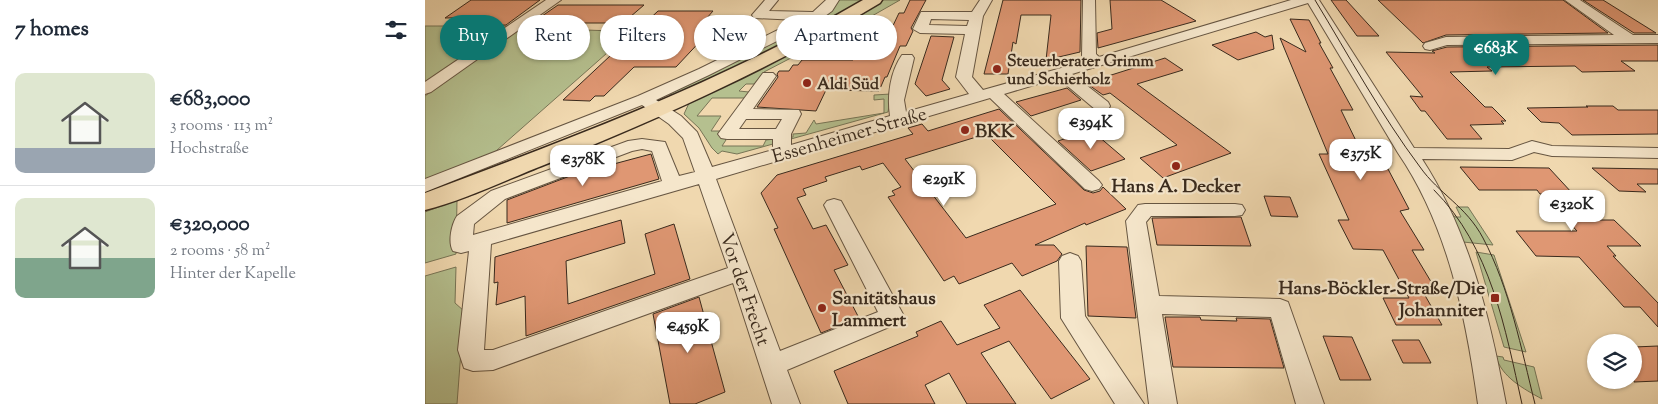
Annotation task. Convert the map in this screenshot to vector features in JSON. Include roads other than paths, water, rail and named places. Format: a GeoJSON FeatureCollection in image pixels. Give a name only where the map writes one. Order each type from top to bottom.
{"type":"FeatureCollection","features":[{"type":"Feature","properties":{"kind":"main road"},"geometry":{"type":"LineString","coordinates":[[425,202],[652,104],[759,64],[874,0]]}},
{"type":"Feature","properties":{"kind":"street"},"geometry":{"type":"LineString","coordinates":[[425,89],[555,0]]}},
{"type":"Feature","properties":{"kind":"street"},"geometry":{"type":"LineString","coordinates":[[772,0],[759,15],[776,15]]}},
{"type":"Feature","properties":{"kind":"street"},"geometry":{"type":"LineString","coordinates":[[816,15],[827,8],[833,0]]}},
{"type":"Feature","properties":{"kind":"street"},"geometry":{"type":"LineString","coordinates":[[986,0],[975,23],[964,77],[1092,185]]}},
{"type":"Feature","properties":{"kind":"street"},"geometry":{"type":"LineString","coordinates":[[1089,0],[1089,56],[1097,62]]}},
{"type":"Feature","properties":{"kind":"street","name":"Essenheimer Straße"},"geometry":{"type":"LineString","coordinates":[[673,185],[659,146],[642,144],[628,146],[498,195],[464,221],[461,246],[481,241],[1097,62],[1305,0]]}},
{"type":"Feature","properties":{"kind":"street"},"geometry":{"type":"LineString","coordinates":[[1313,0],[1341,42],[1428,186],[1457,255],[1484,350],[1492,404]]}},
{"type":"Feature","properties":{"kind":"street"},"geometry":{"type":"LineString","coordinates":[[1571,0],[1631,40]]}},
{"type":"Feature","properties":{"kind":"street","name":"Essenheimer Straße"},"geometry":{"type":"LineString","coordinates":[[1283,7],[1305,9],[1321,14]]}},
{"type":"Feature","properties":{"kind":"street"},"geometry":{"type":"LineString","coordinates":[[425,186],[652,104],[704,72],[776,36]]}},
{"type":"Feature","properties":{"kind":"street"},"geometry":{"type":"LineString","coordinates":[[1430,46],[1446,41],[1658,39]]}},
{"type":"Feature","properties":{"kind":"street"},"geometry":{"type":"LineString","coordinates":[[899,119],[896,100],[907,58]]}},
{"type":"Feature","properties":{"kind":"street"},"geometry":{"type":"LineString","coordinates":[[1060,72],[1102,106]]}},
{"type":"Feature","properties":{"kind":"street"},"geometry":{"type":"LineString","coordinates":[[768,76],[727,134],[782,134]]}},
{"type":"Feature","properties":{"kind":"street"},"geometry":{"type":"LineString","coordinates":[[652,104],[683,126],[691,136],[706,175]]}},
{"type":"Feature","properties":{"kind":"street"},"geometry":{"type":"LineString","coordinates":[[741,114],[793,114],[782,134],[782,153]]}},
{"type":"Feature","properties":{"kind":"street"},"geometry":{"type":"LineString","coordinates":[[1407,153],[1512,155],[1532,146],[1552,151],[1658,153]]}},
{"type":"Feature","properties":{"kind":"street","name":"Vor der Frecht"},"geometry":{"type":"LineString","coordinates":[[706,175],[786,404]]}},
{"type":"Feature","properties":{"kind":"street"},"geometry":{"type":"LineString","coordinates":[[772,365],[892,316],[834,205]]}},
{"type":"Feature","properties":{"kind":"street"},"geometry":{"type":"LineString","coordinates":[[1163,404],[1136,222],[1145,210],[1235,210]]}},
{"type":"Feature","properties":{"kind":"street"},"geometry":{"type":"LineString","coordinates":[[481,241],[471,350],[473,360],[493,360],[741,272]]}},
{"type":"Feature","properties":{"kind":"street"},"geometry":{"type":"LineString","coordinates":[[1070,261],[1073,318],[1130,404]]}},
{"type":"Feature","properties":{"kind":"street"},"geometry":{"type":"LineString","coordinates":[[1149,305],[1280,308],[1310,404]]}},
{"type":"Feature","properties":{"kind":"tram line"},"geometry":{"type":"LineString","coordinates":[[1315,0],[1406,147],[1435,185],[1469,217],[1483,238],[1508,298],[1535,404]]}},
{"type":"Feature","properties":{"kind":"tram line"},"geometry":{"type":"LineString","coordinates":[[1434,190],[1453,212],[1469,237],[1482,263],[1502,318],[1522,404]]}},
{"type":"Feature","properties":{"kind":"place","name":"Steuerberater Grimm und Schierholz"},"geometry":{"type":"Point","coordinates":[997,69]}},
{"type":"Feature","properties":{"kind":"place","name":"Aldi Süd"},"geometry":{"type":"Point","coordinates":[807,83]}},
{"type":"Feature","properties":{"kind":"place","name":"BKK"},"geometry":{"type":"Point","coordinates":[965,130]}},
{"type":"Feature","properties":{"kind":"place","name":"Hans A. Decker"},"geometry":{"type":"Point","coordinates":[1176,166]}},
{"type":"Feature","properties":{"kind":"place","name":"Hans-Böckler-Straße/Die Johanniter"},"geometry":{"type":"Point","coordinates":[1495,298]}},
{"type":"Feature","properties":{"kind":"place","name":"Sanitätshaus Lammert"},"geometry":{"type":"Point","coordinates":[822,308]}}]}
